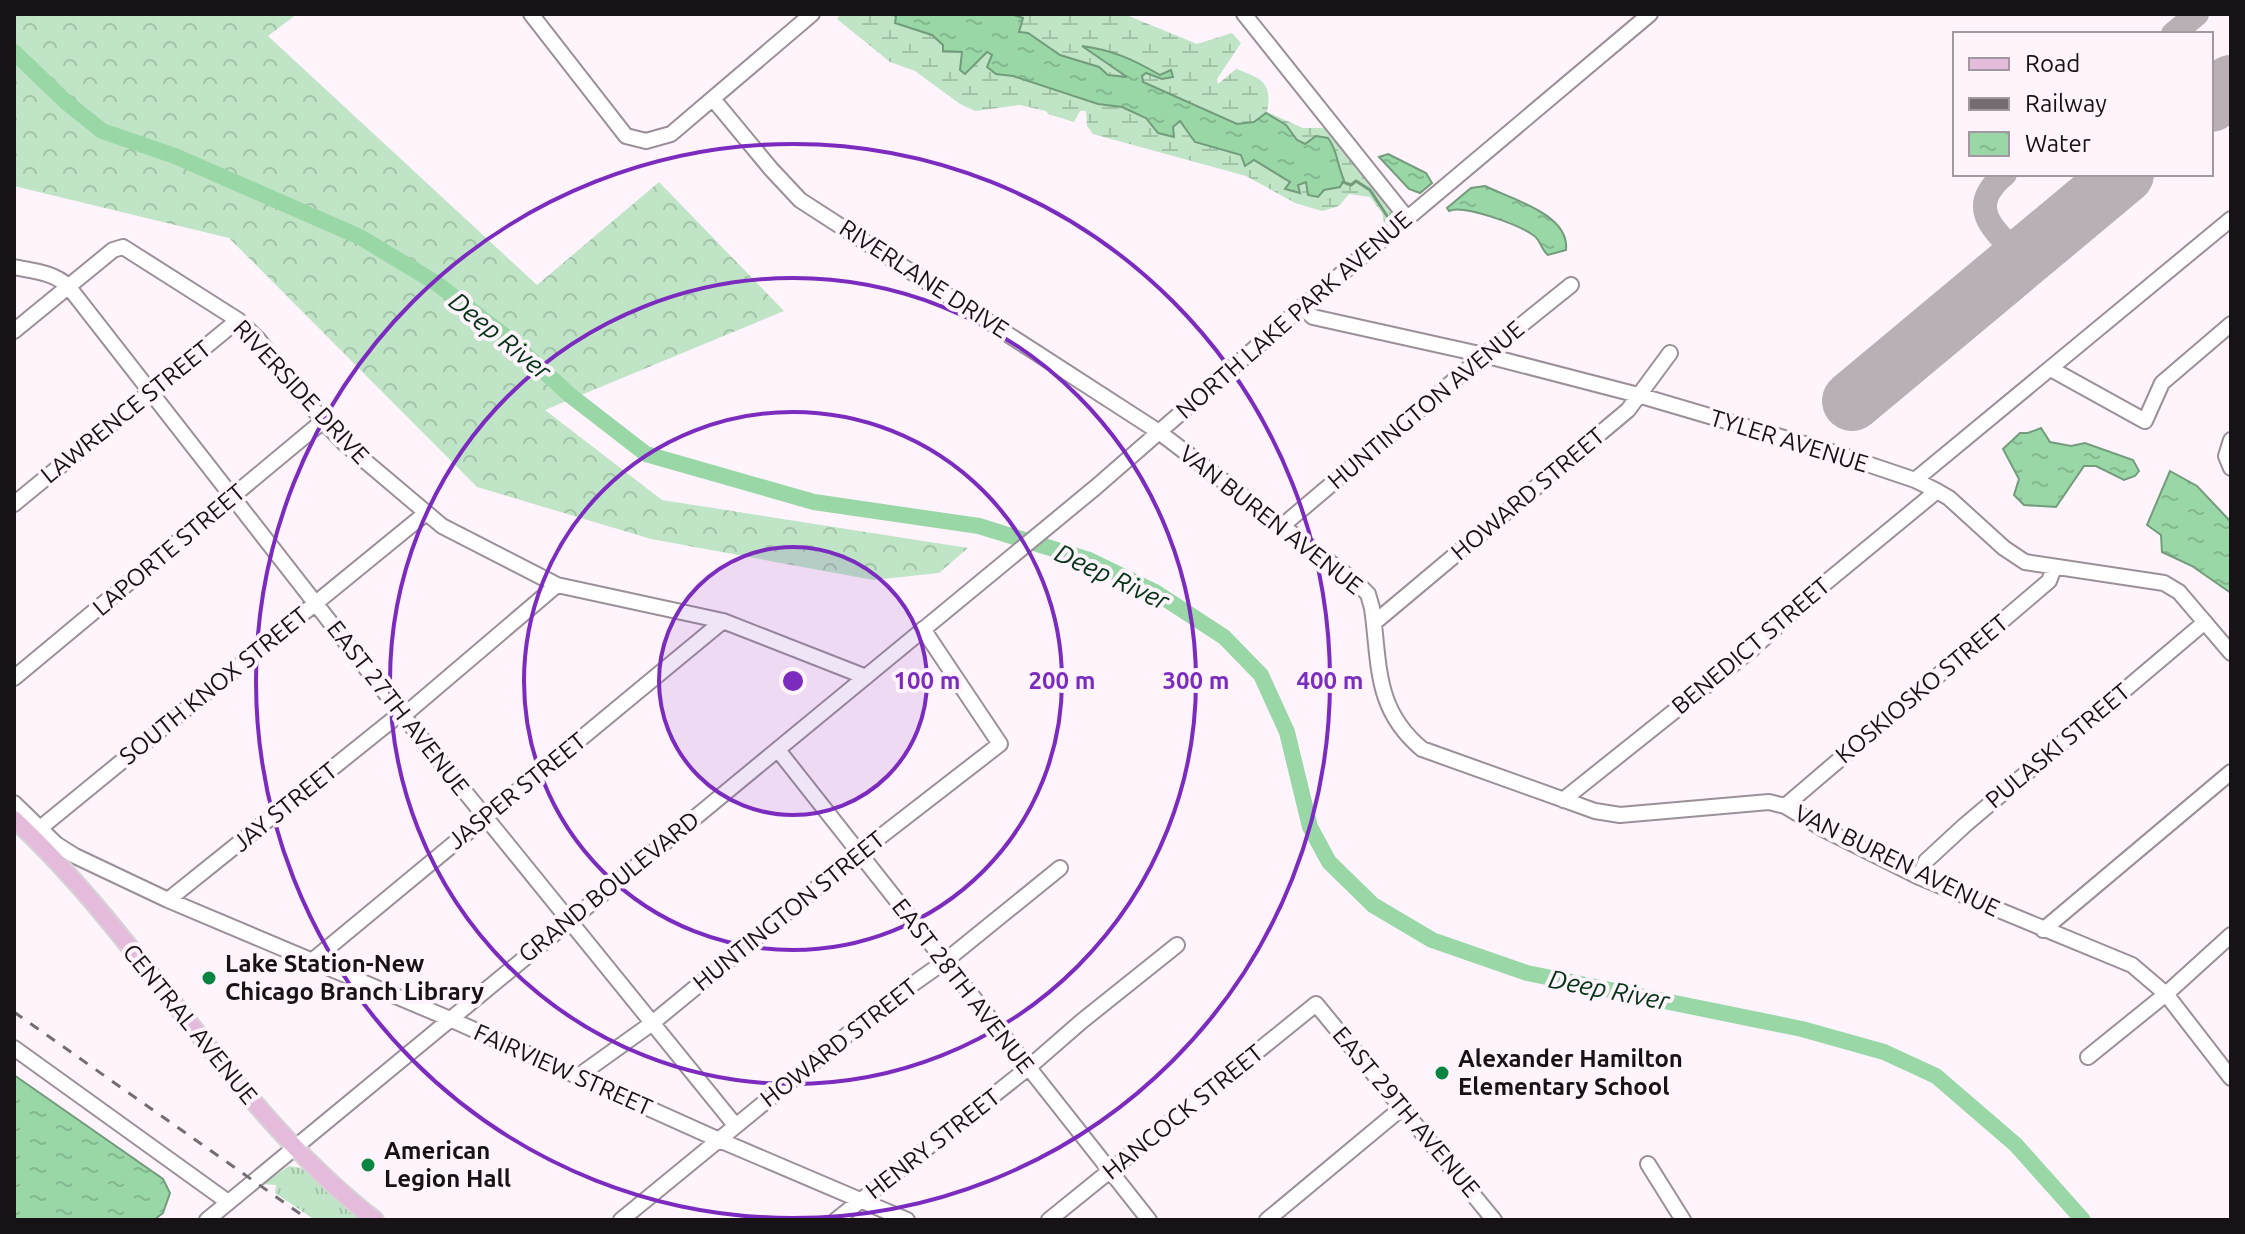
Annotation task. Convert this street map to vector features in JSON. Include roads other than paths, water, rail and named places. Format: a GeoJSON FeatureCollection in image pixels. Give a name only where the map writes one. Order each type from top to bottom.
{"type":"FeatureCollection","features":[{"type":"Feature","properties":{"kind":"main road","name":"CENTRAL AVENUE"},"geometry":{"type":"LineString","coordinates":[[14,819],[54,856],[228,1074],[295,1150],[375,1220]]}},
{"type":"Feature","properties":{"kind":"street"},"geometry":{"type":"LineString","coordinates":[[531,14],[626,136],[646,141],[671,134],[812,14]]}},
{"type":"Feature","properties":{"kind":"street"},"geometry":{"type":"LineString","coordinates":[[1244,14],[1407,218]]}},
{"type":"Feature","properties":{"kind":"street","name":"NORTH LAKE PARK AVENUE"},"geometry":{"type":"LineString","coordinates":[[939,617],[1096,487],[1302,307],[1650,14]]}},
{"type":"Feature","properties":{"kind":"street","name":"RIVERLANE DRIVE"},"geometry":{"type":"LineString","coordinates":[[713,99],[800,200],[1159,432]]}},
{"type":"Feature","properties":{"kind":"street"},"geometry":{"type":"LineString","coordinates":[[1915,480],[2231,219]]}},
{"type":"Feature","properties":{"kind":"street","name":"RIVERSIDE DRIVE"},"geometry":{"type":"LineString","coordinates":[[68,286],[113,250],[123,247],[238,320],[258,339],[323,421],[375,471],[426,513],[470,542],[557,585],[723,621],[866,677]]}},
{"type":"Feature","properties":{"kind":"street"},"geometry":{"type":"LineString","coordinates":[[14,267],[48,274],[68,286],[14,331]]}},
{"type":"Feature","properties":{"kind":"street","name":"HUNTINGTON AVENUE"},"geometry":{"type":"LineString","coordinates":[[1282,526],[1571,285]]}},
{"type":"Feature","properties":{"kind":"street","name":"EAST 27TH AVENUE"},"geometry":{"type":"LineString","coordinates":[[68,286],[402,714],[735,1125]]}},
{"type":"Feature","properties":{"kind":"street","name":"TYLER AVENUE"},"geometry":{"type":"LineString","coordinates":[[1302,307],[1313,317],[1484,355],[1638,395],[1915,480],[1949,498],[2004,548],[2025,562],[2164,583],[2179,592],[2231,653]]}},
{"type":"Feature","properties":{"kind":"street","name":"LAWRENCE STREET"},"geometry":{"type":"LineString","coordinates":[[14,504],[238,320]]}},
{"type":"Feature","properties":{"kind":"street"},"geometry":{"type":"LineString","coordinates":[[2051,369],[2145,421],[2162,383],[2231,324]]}},
{"type":"Feature","properties":{"kind":"street","name":"HOWARD STREET"},"geometry":{"type":"LineString","coordinates":[[1374,623],[1628,410],[1670,353]]}},
{"type":"Feature","properties":{"kind":"street","name":"LAPORTE STREET"},"geometry":{"type":"LineString","coordinates":[[14,678],[323,421]]}},
{"type":"Feature","properties":{"kind":"street","name":"VAN BUREN AVENUE"},"geometry":{"type":"LineString","coordinates":[[1159,432],[1368,594],[1385,699],[1393,720],[1405,736],[1422,749],[1595,811],[1620,815],[1769,802],[1785,806],[1825,830],[1919,877],[2132,965],[2166,994],[2231,1078]]}},
{"type":"Feature","properties":{"kind":"street"},"geometry":{"type":"LineString","coordinates":[[2231,440],[2226,456],[2231,468]]}},
{"type":"Feature","properties":{"kind":"street","name":"BENEDICT STREET"},"geometry":{"type":"LineString","coordinates":[[1563,800],[1751,650],[1824,584],[1937,491]]}},
{"type":"Feature","properties":{"kind":"street","name":"SOUTH KNOX STREET"},"geometry":{"type":"LineString","coordinates":[[39,829],[426,513]]}},
{"type":"Feature","properties":{"kind":"street","name":"KOSKIOSKO STREET"},"geometry":{"type":"LineString","coordinates":[[1785,806],[2049,581],[2054,568]]}},
{"type":"Feature","properties":{"kind":"street","name":"JAY STREET"},"geometry":{"type":"LineString","coordinates":[[168,900],[402,714],[557,585]]}},
{"type":"Feature","properties":{"kind":"street","name":"GRAND BOULEVARD"},"geometry":{"type":"LineString","coordinates":[[207,1220],[939,617]]}},
{"type":"Feature","properties":{"kind":"street","name":"JASPER STREET"},"geometry":{"type":"LineString","coordinates":[[312,961],[723,621]]}},
{"type":"Feature","properties":{"kind":"street","name":"PULASKI STREET"},"geometry":{"type":"LineString","coordinates":[[1919,877],[1926,861],[1965,825],[2205,622]]}},
{"type":"Feature","properties":{"kind":"street","name":"HUNTINGTON STREET"},"geometry":{"type":"LineString","coordinates":[[577,1077],[651,1024],[858,854],[1000,744],[923,629]]}},
{"type":"Feature","properties":{"kind":"street","name":"EAST 28TH AVENUE"},"geometry":{"type":"LineString","coordinates":[[778,750],[1149,1220]]}},
{"type":"Feature","properties":{"kind":"street"},"geometry":{"type":"LineString","coordinates":[[2043,930],[2231,772]]}},
{"type":"Feature","properties":{"kind":"street","name":"FAIRVIEW STREET"},"geometry":{"type":"LineString","coordinates":[[14,803],[39,829],[75,856],[168,900],[450,1019],[907,1220]]}},
{"type":"Feature","properties":{"kind":"street","name":"HOWARD STREET"},"geometry":{"type":"LineString","coordinates":[[621,1220],[886,1003],[944,962],[1060,868]]}},
{"type":"Feature","properties":{"kind":"street"},"geometry":{"type":"LineString","coordinates":[[2088,1057],[2166,994],[2231,935]]}},
{"type":"Feature","properties":{"kind":"street","name":"HENRY STREET"},"geometry":{"type":"LineString","coordinates":[[836,1220],[1177,945]]}},
{"type":"Feature","properties":{"kind":"street","name":"EAST 29TH AVENUE"},"geometry":{"type":"LineString","coordinates":[[1316,1004],[1403,1107],[1486,1217]]}},
{"type":"Feature","properties":{"kind":"street","name":"HANCOCK STREET"},"geometry":{"type":"LineString","coordinates":[[1049,1220],[1316,1004]]}},
{"type":"Feature","properties":{"kind":"street"},"geometry":{"type":"LineString","coordinates":[[14,1048],[228,1202]]}},
{"type":"Feature","properties":{"kind":"street"},"geometry":{"type":"LineString","coordinates":[[1267,1220],[1403,1107]]}},
{"type":"Feature","properties":{"kind":"street"},"geometry":{"type":"LineString","coordinates":[[1648,1164],[1683,1220]]}},
{"type":"Feature","properties":{"kind":"water"},"geometry":{"type":"Polygon","coordinates":[[[893,14],[1011,14],[1023,18],[1019,32],[1028,33],[1060,55],[1099,67],[1108,75],[1127,77],[1082,46],[1123,56],[1160,75],[1171,70],[1173,77],[1162,79],[1146,73],[1142,76],[1143,82],[1237,124],[1254,122],[1266,113],[1286,125],[1297,140],[1305,144],[1316,136],[1328,138],[1344,180],[1340,187],[1324,190],[1318,197],[1308,195],[1306,182],[1298,185],[1300,193],[1285,189],[1290,182],[1254,160],[1245,166],[1241,155],[1195,142],[1180,121],[1173,127],[1174,137],[1158,133],[1146,118],[1122,107],[1098,104],[1013,76],[996,74],[987,67],[992,55],[987,52],[965,74],[960,70],[962,52],[943,51],[943,45],[932,35],[895,23],[893,14]]]}},
{"type":"Feature","properties":{"kind":"water"},"geometry":{"type":"Polygon","coordinates":[[[1388,154],[1426,173],[1432,183],[1420,193],[1409,189],[1379,157],[1388,154]]]}},
{"type":"Feature","properties":{"kind":"water"},"geometry":{"type":"Polygon","coordinates":[[[1485,186],[1549,217],[1565,237],[1566,250],[1548,255],[1536,237],[1516,226],[1478,213],[1449,211],[1447,208],[1471,188],[1485,186]]]}},
{"type":"Feature","properties":{"kind":"water"},"geometry":{"type":"Polygon","coordinates":[[[2041,428],[2050,442],[2071,446],[2085,443],[2133,460],[2139,471],[2124,480],[2096,466],[2084,466],[2056,507],[2024,505],[2014,495],[2019,479],[2003,449],[2020,433],[2041,428]]]}},
{"type":"Feature","properties":{"kind":"water"},"geometry":{"type":"Polygon","coordinates":[[[2170,471],[2197,486],[2230,521],[2231,593],[2192,566],[2162,552],[2161,535],[2147,525],[2170,471]]]}},
{"type":"Feature","properties":{"kind":"water"},"geometry":{"type":"Polygon","coordinates":[[[14,1075],[163,1179],[170,1193],[163,1213],[154,1220],[14,1220],[14,1075]]]}},
{"type":"Feature","properties":{"kind":"waterway","name":"Deep River"},"geometry":{"type":"LineString","coordinates":[[14,52],[66,102],[102,131],[175,156],[360,237],[436,283],[505,336],[571,396],[646,454],[814,502],[979,526],[1089,560],[1155,592],[1224,637],[1261,675],[1287,732],[1310,827],[1329,862],[1373,905],[1432,940],[1527,973],[1802,1029],[1884,1052],[1936,1076],[2016,1145],[2083,1220]]}},
{"type":"Feature","properties":{"kind":"waterway"},"geometry":{"type":"LineString","coordinates":[[1343,182],[1351,185],[1356,181],[1370,190],[1389,219]]}},
{"type":"Feature","properties":{"kind":"railway"},"geometry":{"type":"LineString","coordinates":[[14,1012],[309,1220]]}},
{"type":"Feature","properties":{"kind":"place","name":"Lake Station-New Chicago Branch Library"},"geometry":{"type":"Point","coordinates":[209,978]}},
{"type":"Feature","properties":{"kind":"place","name":"Alexander Hamilton Elementary School"},"geometry":{"type":"Point","coordinates":[1442,1073]}},
{"type":"Feature","properties":{"kind":"place","name":"American Legion Hall"},"geometry":{"type":"Point","coordinates":[368,1165]}}]}
